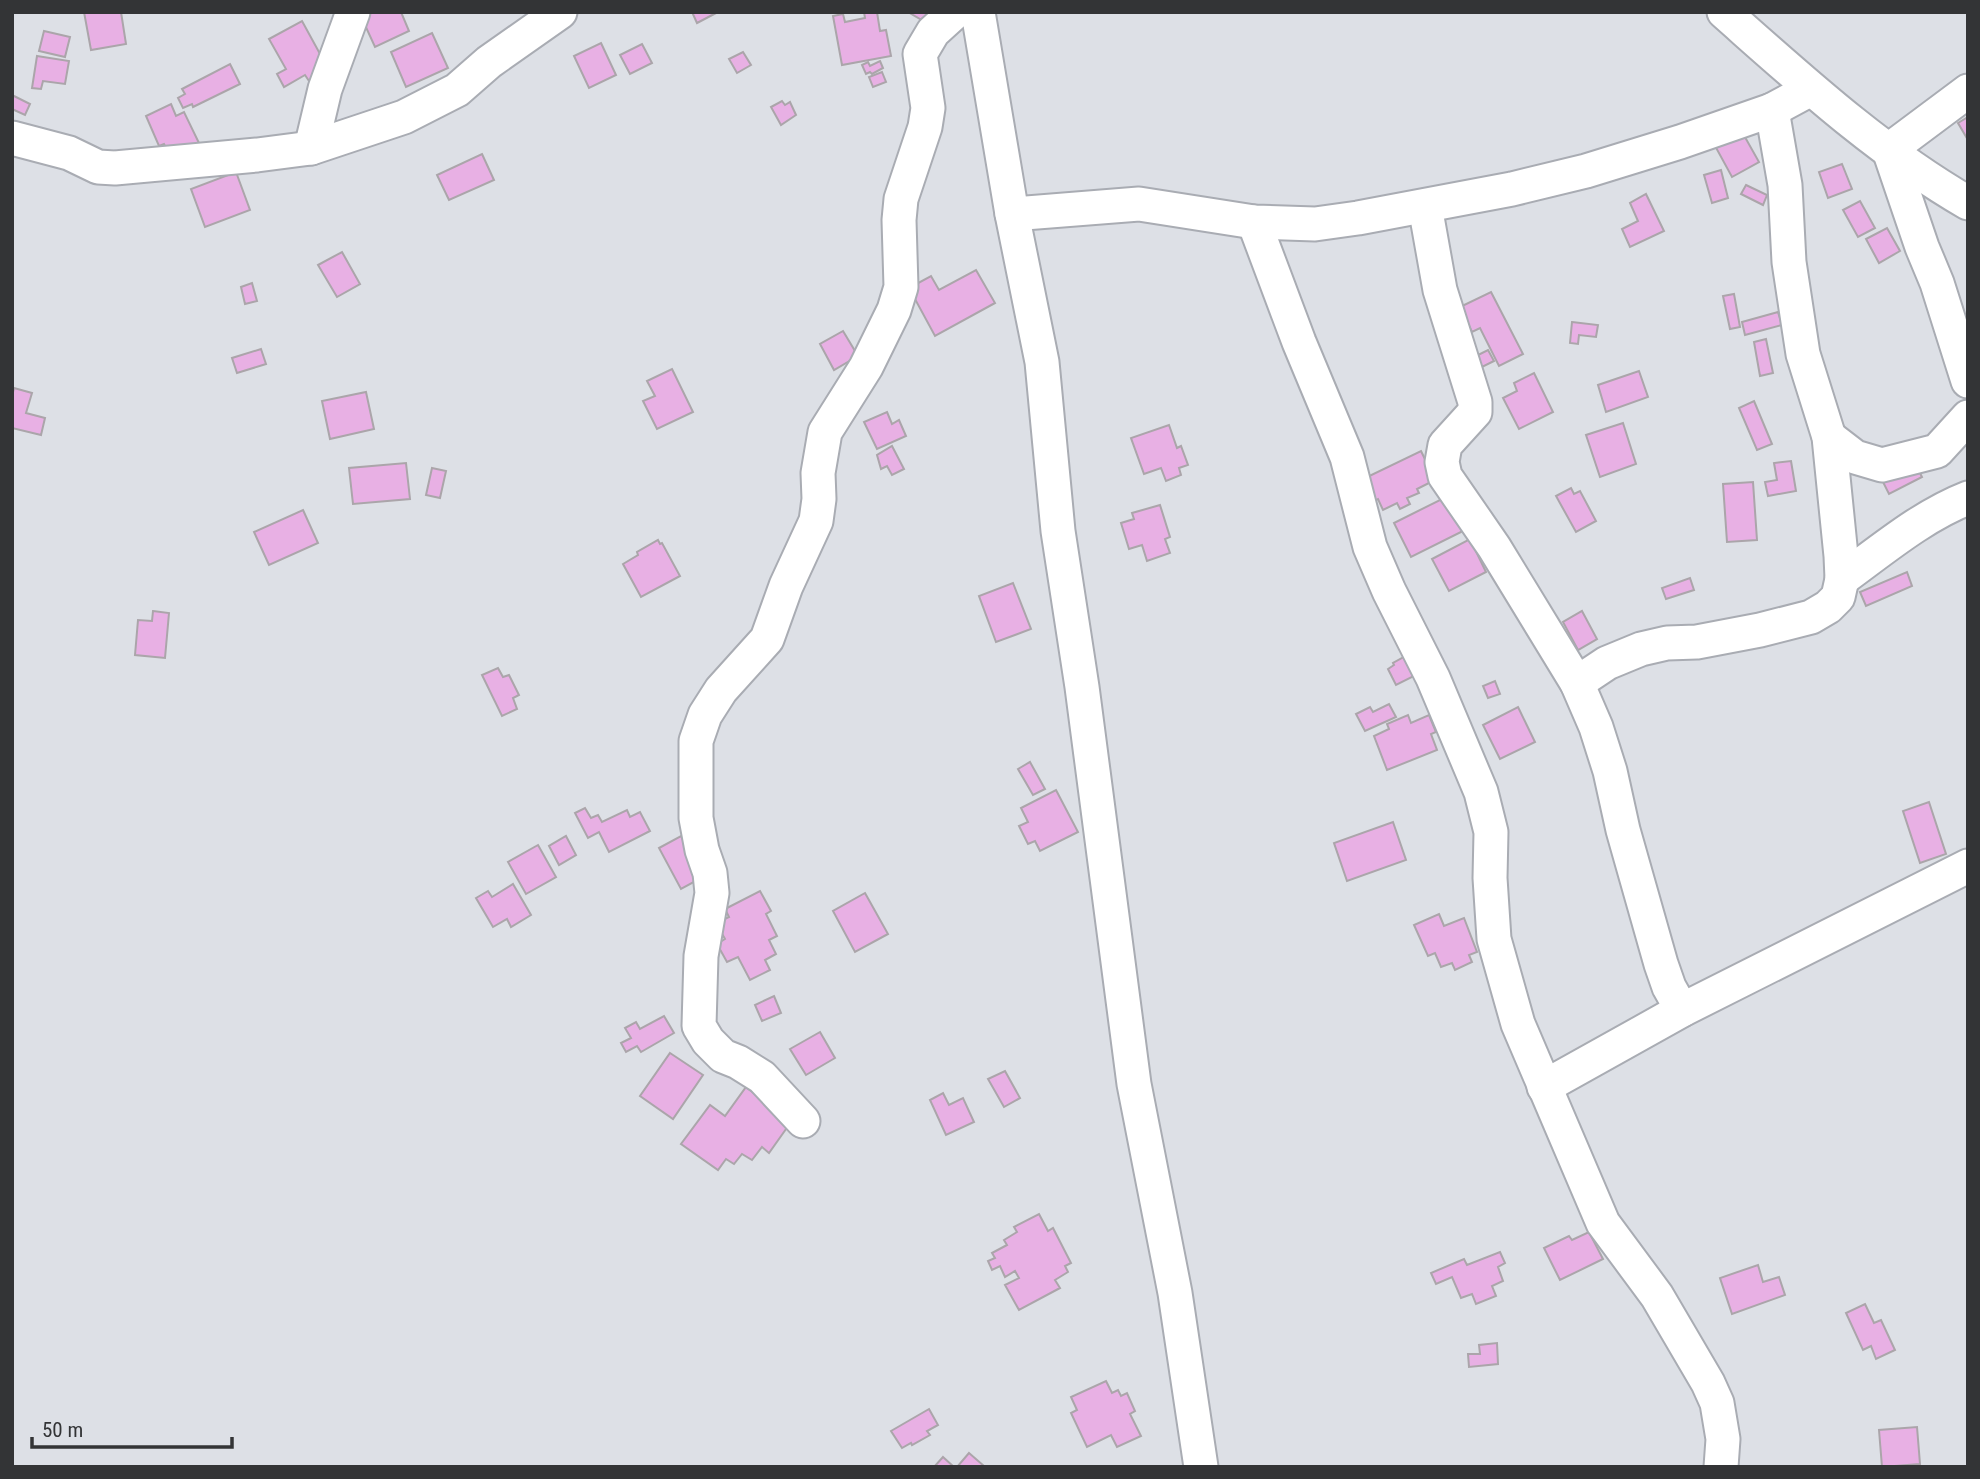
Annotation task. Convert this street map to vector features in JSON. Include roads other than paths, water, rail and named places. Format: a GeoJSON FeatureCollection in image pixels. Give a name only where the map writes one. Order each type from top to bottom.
{"type":"FeatureCollection","features":[{"type":"Feature","properties":{"kind":"street"},"geometry":{"type":"LineString","coordinates":[[311,148],[325,89],[353,12]]}},
{"type":"Feature","properties":{"kind":"street"},"geometry":{"type":"LineString","coordinates":[[12,138],[56,149],[98,167],[116,168],[311,148],[404,117],[457,90],[489,62],[560,12]]}},
{"type":"Feature","properties":{"kind":"street"},"geometry":{"type":"LineString","coordinates":[[803,1121],[762,1077],[723,1056],[708,1041],[699,1026],[701,956],[712,893],[710,873],[696,818],[696,741],[705,715],[721,690],[767,639],[786,586],[816,521],[818,473],[825,432],[866,367],[894,310],[901,287],[901,199],[925,127],[928,108],[920,54],[933,32],[955,12]]}},
{"type":"Feature","properties":{"kind":"street"},"geometry":{"type":"LineString","coordinates":[[978,12],[1012,214],[1042,362],[1058,531],[1082,687],[1134,1084],[1175,1293],[1201,1467]]}},
{"type":"Feature","properties":{"kind":"street"},"geometry":{"type":"LineString","coordinates":[[1724,12],[1811,89],[1889,150],[1968,203]]}},
{"type":"Feature","properties":{"kind":"street"},"geometry":{"type":"LineString","coordinates":[[1012,214],[1139,204],[1254,222],[1315,224],[1512,189],[1586,171],[1772,110],[1811,89]]}},
{"type":"Feature","properties":{"kind":"street"},"geometry":{"type":"LineString","coordinates":[[1889,150],[1968,90]]}},
{"type":"Feature","properties":{"kind":"street"},"geometry":{"type":"LineString","coordinates":[[1577,683],[1607,663],[1641,649],[1667,643],[1698,642],[1811,617],[1838,597],[1842,579],[1829,437],[1803,354],[1789,262],[1784,185],[1772,110]]}},
{"type":"Feature","properties":{"kind":"street"},"geometry":{"type":"LineString","coordinates":[[1889,150],[1937,283],[1968,381]]}},
{"type":"Feature","properties":{"kind":"street"},"geometry":{"type":"LineString","coordinates":[[1425,206],[1440,290],[1475,402],[1475,411],[1445,445],[1442,462],[1445,477],[1494,547],[1577,683],[1596,727],[1610,771],[1623,830],[1661,964],[1682,1010]]}},
{"type":"Feature","properties":{"kind":"street"},"geometry":{"type":"LineString","coordinates":[[1254,222],[1299,342],[1347,457],[1370,547],[1388,591],[1433,678],[1481,792],[1491,832],[1490,878],[1494,939],[1518,1024],[1603,1223],[1657,1296],[1708,1382],[1717,1403],[1723,1439],[1721,1467]]}},
{"type":"Feature","properties":{"kind":"street"},"geometry":{"type":"LineString","coordinates":[[1829,437],[1855,457],[1882,465],[1911,460],[1937,451],[1968,417]]}},
{"type":"Feature","properties":{"kind":"street"},"geometry":{"type":"LineString","coordinates":[[1842,579],[1902,535],[1951,505],[1968,498]]}},
{"type":"Feature","properties":{"kind":"street"},"geometry":{"type":"LineString","coordinates":[[1544,1087],[1682,1010],[1968,866]]}}]}
